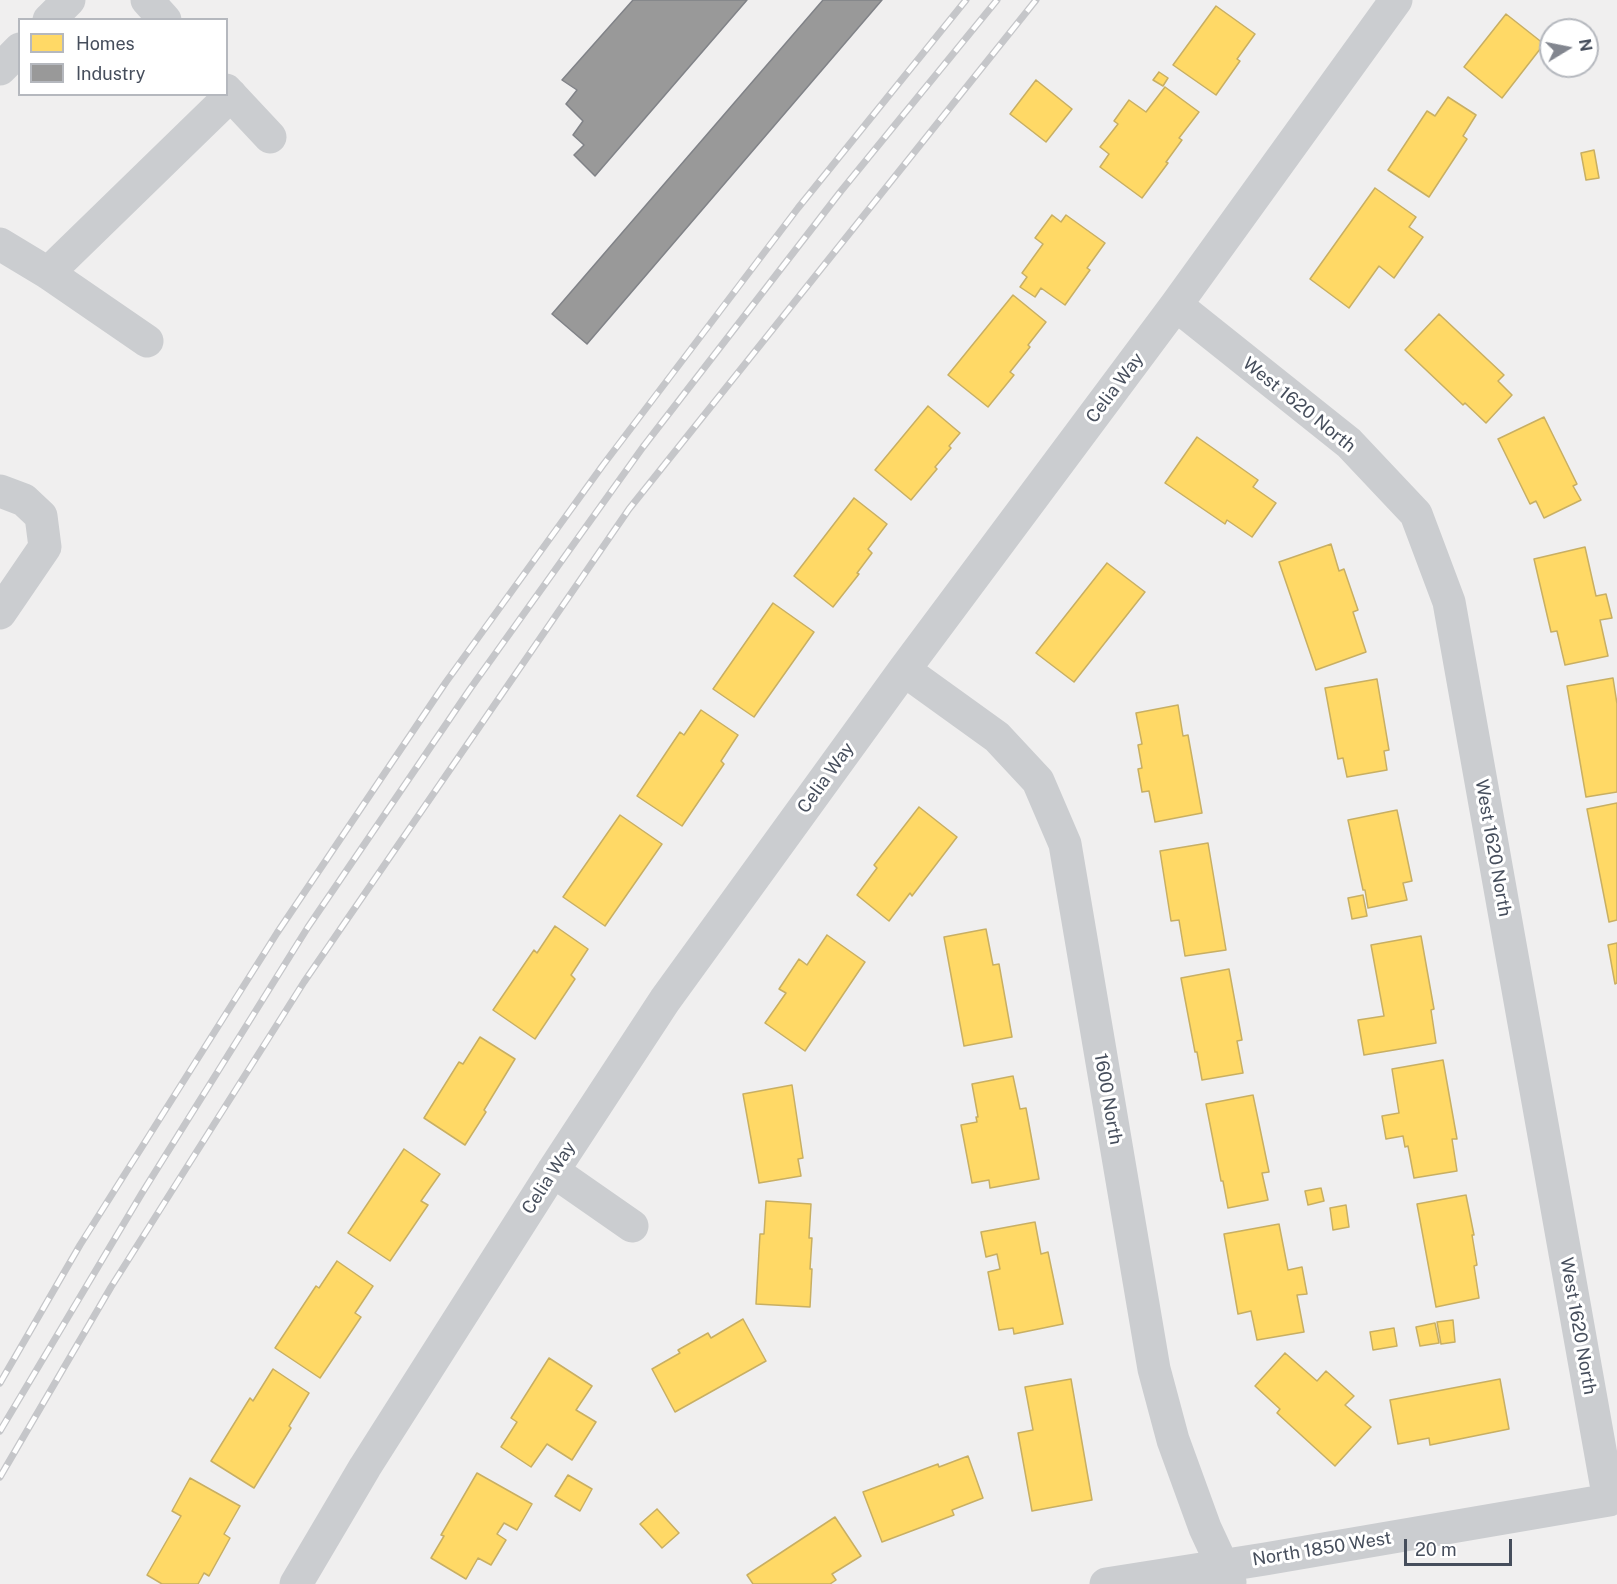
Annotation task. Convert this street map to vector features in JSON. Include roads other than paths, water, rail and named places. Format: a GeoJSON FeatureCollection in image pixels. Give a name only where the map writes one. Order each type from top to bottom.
{"type":"FeatureCollection","features":[{"type":"Feature","properties":{"kind":"street"},"geometry":{"type":"LineString","coordinates":[[51,18],[69,0]]}},
{"type":"Feature","properties":{"kind":"street"},"geometry":{"type":"LineString","coordinates":[[147,0],[163,18]]}},
{"type":"Feature","properties":{"kind":"street","name":"Celia Way"},"geometry":{"type":"LineString","coordinates":[[296,1584],[365,1467],[553,1171],[665,1000],[904,670],[1176,305],[1396,0]]}},
{"type":"Feature","properties":{"kind":"street"},"geometry":{"type":"LineString","coordinates":[[0,69],[18,51]]}},
{"type":"Feature","properties":{"kind":"street"},"geometry":{"type":"LineString","coordinates":[[229,92],[270,137]]}},
{"type":"Feature","properties":{"kind":"street"},"geometry":{"type":"LineString","coordinates":[[48,273],[225,96]]}},
{"type":"Feature","properties":{"kind":"street"},"geometry":{"type":"LineString","coordinates":[[0,244],[48,273],[147,341]]}},
{"type":"Feature","properties":{"kind":"street","name":"West 1620 North"},"geometry":{"type":"LineString","coordinates":[[1176,305],[1349,443],[1416,514],[1449,602],[1609,1500]]}},
{"type":"Feature","properties":{"kind":"street"},"geometry":{"type":"LineString","coordinates":[[0,491],[24,500],[41,516],[45,547],[0,613]]}},
{"type":"Feature","properties":{"kind":"street","name":"1600 North"},"geometry":{"type":"LineString","coordinates":[[904,670],[997,737],[1038,781],[1065,844],[1154,1369],[1173,1440],[1205,1528],[1227,1574]]}},
{"type":"Feature","properties":{"kind":"street"},"geometry":{"type":"LineString","coordinates":[[553,1171],[632,1226]]}},
{"type":"Feature","properties":{"kind":"street","name":"North 1850 West"},"geometry":{"type":"LineString","coordinates":[[1106,1584],[1227,1574],[1266,1559],[1609,1500]]}},
{"type":"Feature","properties":{"kind":"railway"},"geometry":{"type":"LineString","coordinates":[[0,1383],[80,1245],[277,933],[446,682],[603,465],[798,208],[966,0]]}},
{"type":"Feature","properties":{"kind":"railway"},"geometry":{"type":"LineString","coordinates":[[0,1431],[142,1193],[308,927],[470,689],[643,447],[841,191],[997,0]]}},
{"type":"Feature","properties":{"kind":"railway"},"geometry":{"type":"LineString","coordinates":[[0,1477],[111,1287],[304,982],[629,509],[1036,0]]}}]}
